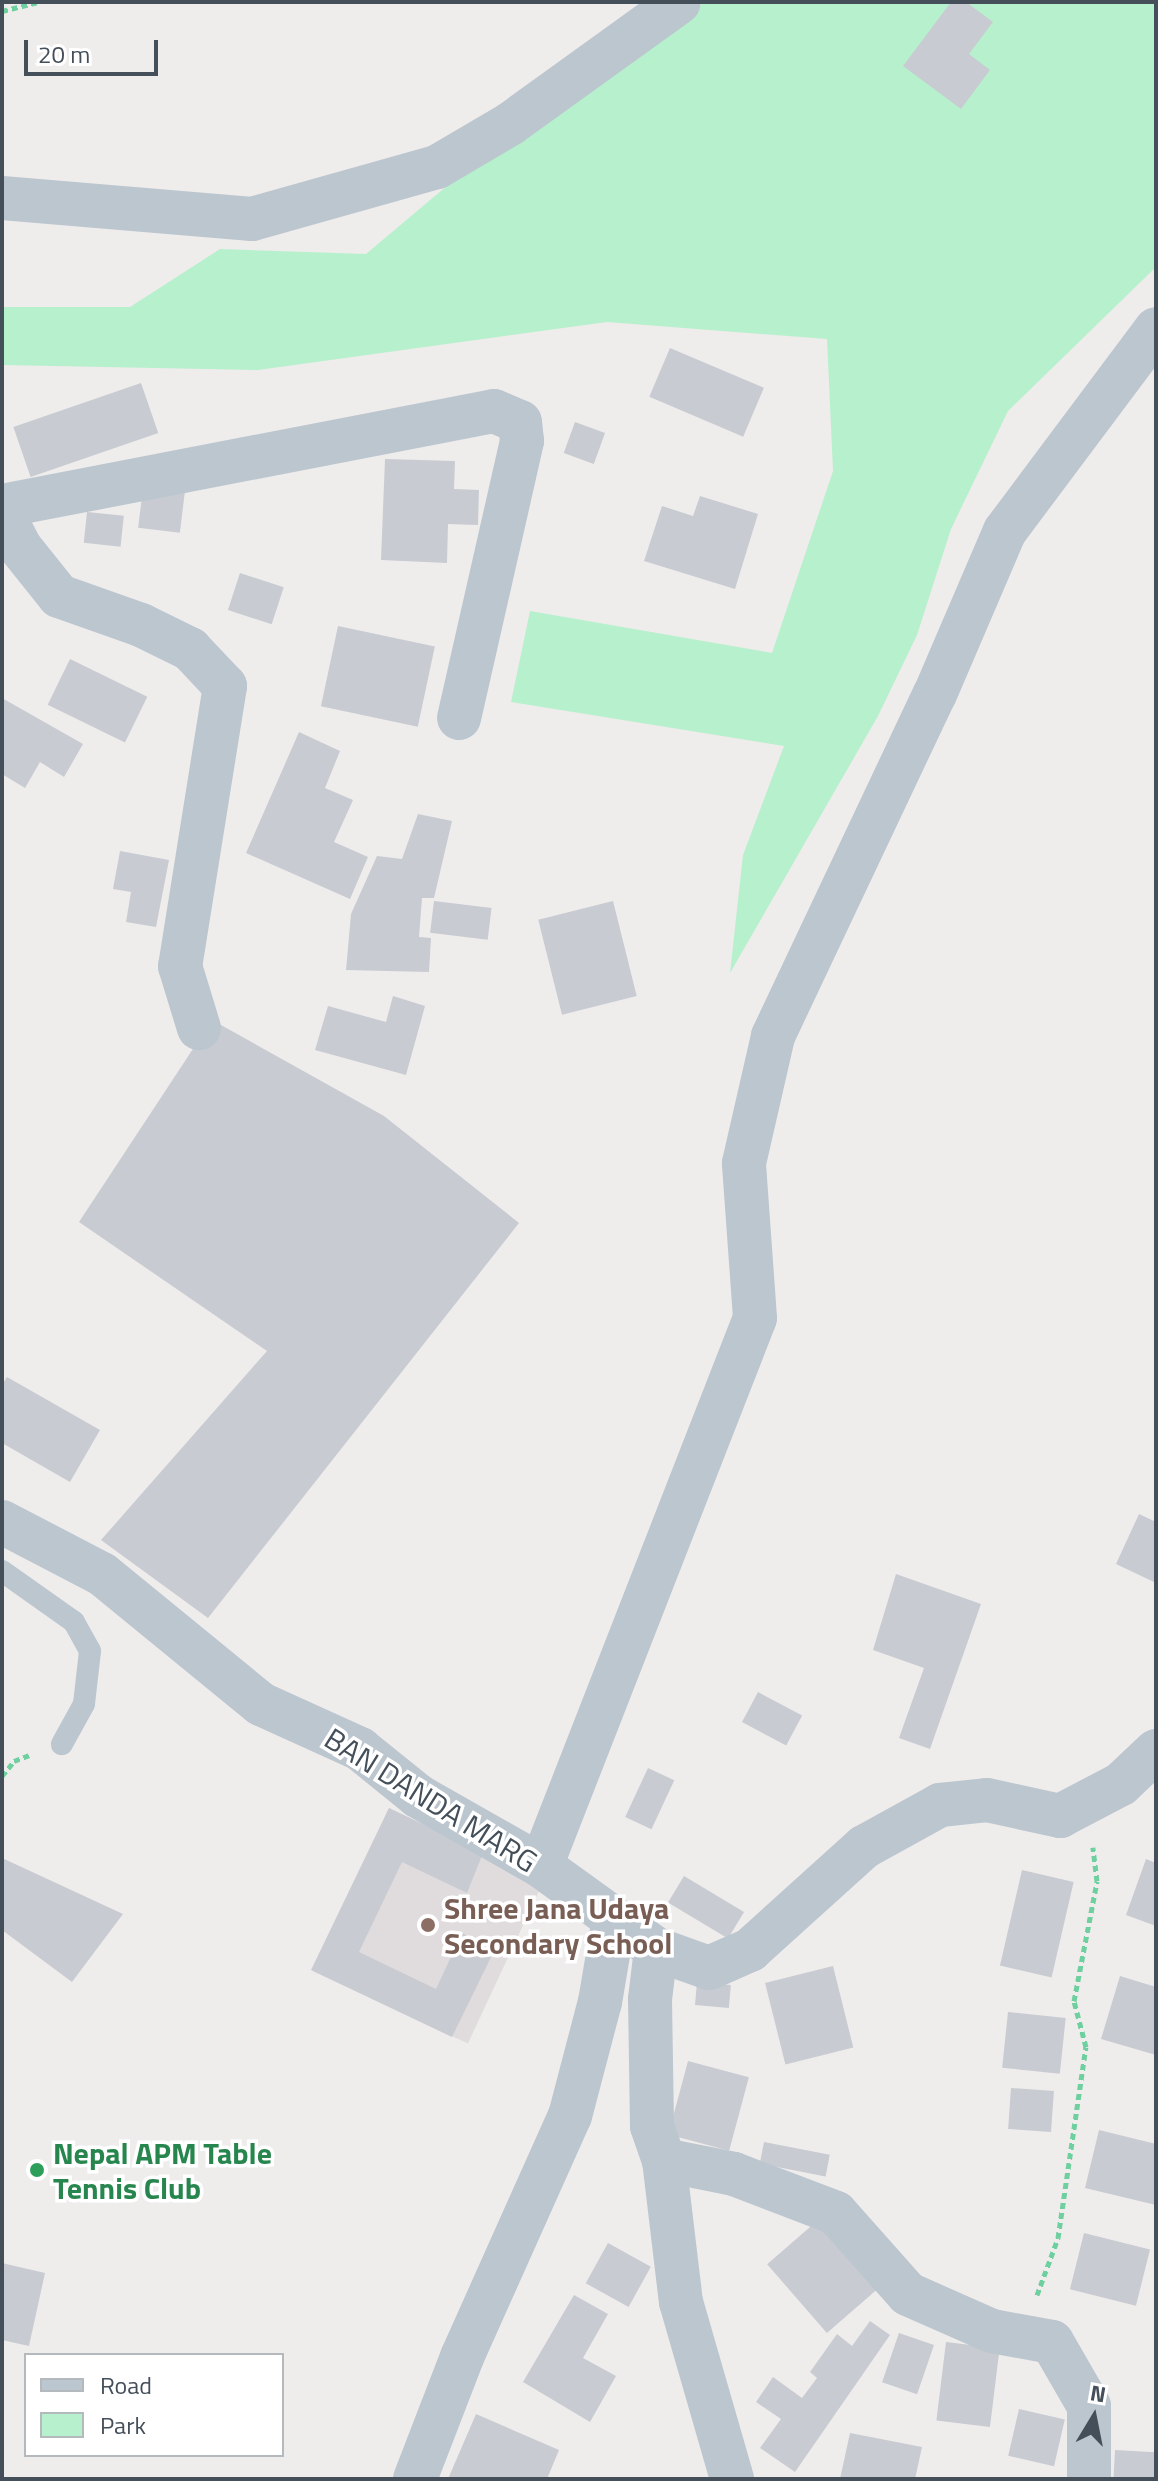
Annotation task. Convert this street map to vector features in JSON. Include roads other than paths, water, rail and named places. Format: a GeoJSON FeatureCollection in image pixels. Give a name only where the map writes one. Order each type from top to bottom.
{"type":"FeatureCollection","features":[{"type":"Feature","properties":{"kind":"street"},"geometry":{"type":"LineString","coordinates":[[2,198],[252,219],[437,167],[510,124],[679,2]]}},
{"type":"Feature","properties":{"kind":"street"},"geometry":{"type":"LineString","coordinates":[[541,1866],[755,1318],[744,1163],[773,1036],[935,694],[1005,531],[1156,329]]}},
{"type":"Feature","properties":{"kind":"street"},"geometry":{"type":"LineString","coordinates":[[199,1028],[180,966],[225,686],[190,649],[141,625],[59,596],[19,546],[2,509],[494,411],[520,422],[522,441],[459,718]]}},
{"type":"Feature","properties":{"kind":"street","name":"BAN DANDA MARG"},"geometry":{"type":"LineString","coordinates":[[2,1522],[102,1574],[261,1704],[360,1749],[418,1796],[541,1866],[656,1949],[709,1968],[750,1950],[864,1847],[940,1805],[987,1800],[1060,1816],[1121,1784],[1156,1751]]}},
{"type":"Feature","properties":{"kind":"street"},"geometry":{"type":"LineString","coordinates":[[415,2479],[462,2357],[570,2116],[600,2002],[614,1919]]}},
{"type":"Feature","properties":{"kind":"street"},"geometry":{"type":"LineString","coordinates":[[656,1949],[650,1999],[652,2126],[664,2160],[681,2302],[732,2479]]}},
{"type":"Feature","properties":{"kind":"street"},"geometry":{"type":"LineString","coordinates":[[664,2160],[734,2174],[836,2213],[908,2294],[992,2331],[1052,2342],[1089,2406],[1089,2479]]}},
{"type":"Feature","properties":{"kind":"lane"},"geometry":{"type":"LineString","coordinates":[[2,1571],[74,1622],[90,1651],[84,1704],[62,1744]]}},
{"type":"Feature","properties":{"kind":"place","name":"Shree Jana Udaya Secondary School"},"geometry":{"type":"Point","coordinates":[428,1925]}},
{"type":"Feature","properties":{"kind":"place","name":"Nepal APM Table Tennis Club"},"geometry":{"type":"Point","coordinates":[37,2170]}}]}
